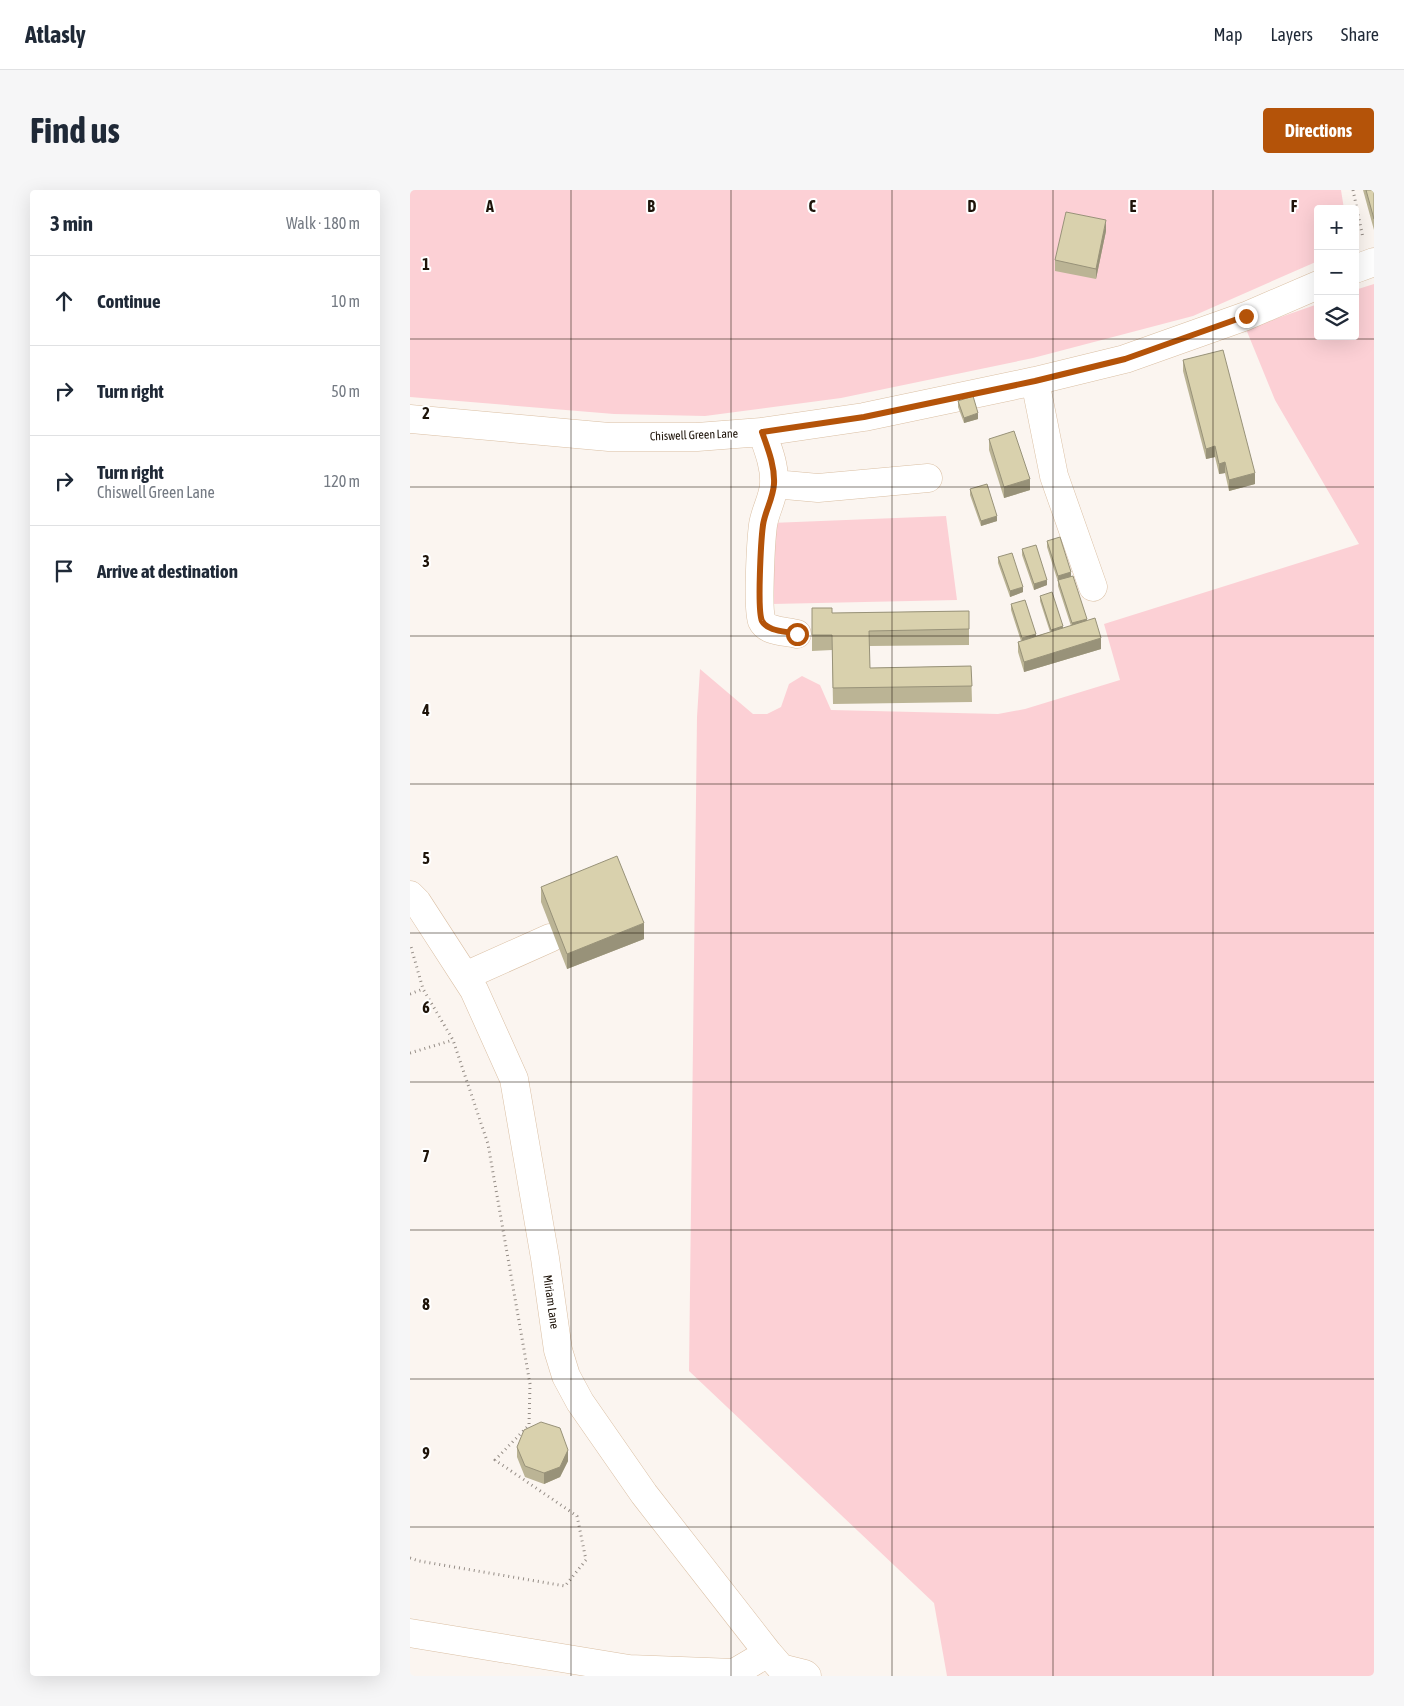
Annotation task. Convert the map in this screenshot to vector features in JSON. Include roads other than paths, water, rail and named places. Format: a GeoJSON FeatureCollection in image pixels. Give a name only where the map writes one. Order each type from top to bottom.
{"type":"FeatureCollection","features":[{"type":"Feature","properties":{"kind":"street","name":"Chiswell Green Lane"},"geometry":{"type":"LineString","coordinates":[[410,419],[609,437],[697,437],[762,432],[864,417],[1035,381],[1125,359],[1246,316],[1314,287]]}},
{"type":"Feature","properties":{"kind":"street"},"geometry":{"type":"LineString","coordinates":[[1035,381],[1054,476],[1093,587]]}},
{"type":"Feature","properties":{"kind":"street"},"geometry":{"type":"LineString","coordinates":[[762,432],[772,462],[774,484],[771,502],[763,524],[759,606],[762,621],[769,628],[797,634]]}},
{"type":"Feature","properties":{"kind":"street"},"geometry":{"type":"LineString","coordinates":[[774,484],[818,488],[928,478]]}},
{"type":"Feature","properties":{"kind":"street","name":"Miriam Lane"},"geometry":{"type":"LineString","coordinates":[[410,895],[418,902],[474,990],[514,1079],[545,1258],[558,1350],[566,1376],[580,1402],[644,1494],[776,1666]]}},
{"type":"Feature","properties":{"kind":"street"},"geometry":{"type":"LineString","coordinates":[[465,976],[550,938]]}},
{"type":"Feature","properties":{"kind":"street"},"geometry":{"type":"LineString","coordinates":[[410,1633],[629,1669],[734,1673],[776,1666],[807,1676]]}}]}
